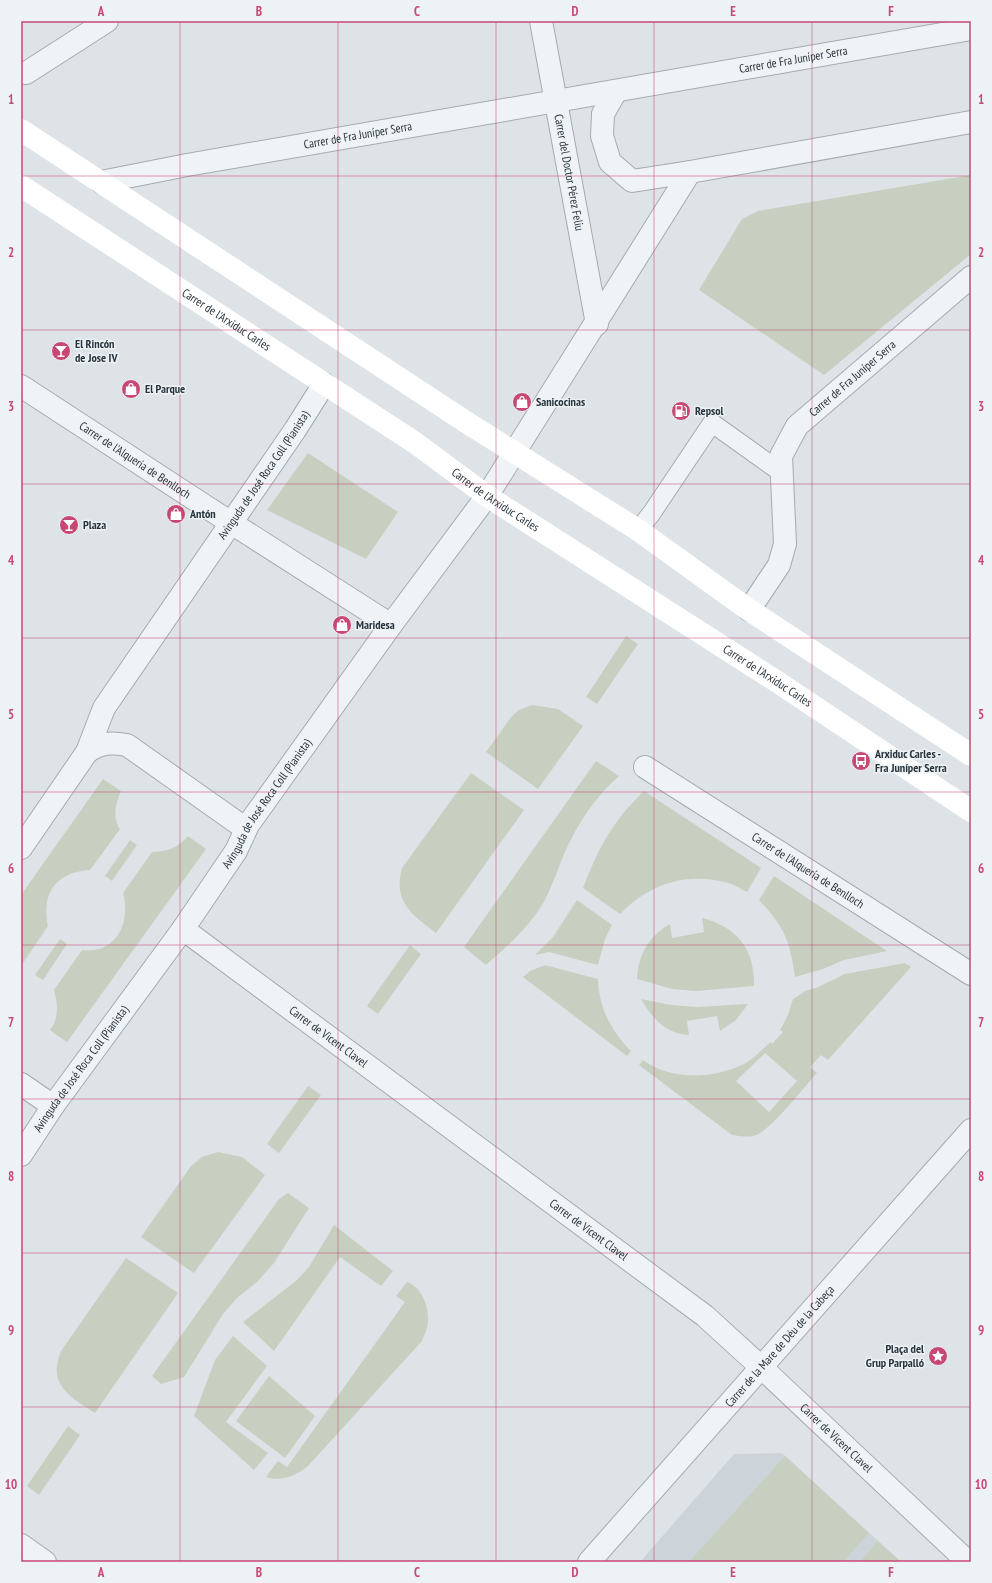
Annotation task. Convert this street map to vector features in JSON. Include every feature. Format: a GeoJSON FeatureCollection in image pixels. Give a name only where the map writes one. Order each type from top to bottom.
{"type":"FeatureCollection","features":[{"type":"Feature","properties":{"kind":"main road"},"geometry":{"type":"LineString","coordinates":[[21,130],[514,452],[638,530],[749,610],[971,755]]}},
{"type":"Feature","properties":{"kind":"main road","name":"Carrer de l'Arxiduc Carles"},"geometry":{"type":"LineString","coordinates":[[21,186],[414,442],[488,496],[776,682],[971,811]]}},
{"type":"Feature","properties":{"kind":"street"},"geometry":{"type":"LineString","coordinates":[[26,73],[107,21]]}},
{"type":"Feature","properties":{"kind":"street","name":"Carrer del Doctor Pérez Feliu"},"geometry":{"type":"LineString","coordinates":[[541,21],[597,324]]}},
{"type":"Feature","properties":{"kind":"street","name":"Carrer de Fra Juníper Serra"},"geometry":{"type":"LineString","coordinates":[[100,182],[971,29]]}},
{"type":"Feature","properties":{"kind":"street"},"geometry":{"type":"LineString","coordinates":[[616,91],[603,114],[602,136],[610,162],[632,181],[971,122]]}},
{"type":"Feature","properties":{"kind":"street"},"geometry":{"type":"LineString","coordinates":[[514,452],[597,324],[690,172]]}},
{"type":"Feature","properties":{"kind":"street","name":"Carrer de Fra Juníper Serra"},"geometry":{"type":"LineString","coordinates":[[781,465],[797,426],[971,277]]}},
{"type":"Feature","properties":{"kind":"street","name":"Avinguda de José Roca Coll (Pianista)"},"geometry":{"type":"LineString","coordinates":[[21,848],[87,752],[104,708],[296,430],[324,384]]}},
{"type":"Feature","properties":{"kind":"street","name":"Carrer de l'Alqueria de Benlloch"},"geometry":{"type":"LineString","coordinates":[[21,386],[391,625]]}},
{"type":"Feature","properties":{"kind":"street","name":"Avinguda de José Roca Coll (Pianista)"},"geometry":{"type":"LineString","coordinates":[[21,1155],[53,1106],[183,929],[236,851],[246,829],[391,625],[488,496],[514,452]]}},
{"type":"Feature","properties":{"kind":"street"},"geometry":{"type":"LineString","coordinates":[[749,610],[779,565],[785,544],[781,465]]}},
{"type":"Feature","properties":{"kind":"street"},"geometry":{"type":"LineString","coordinates":[[87,752],[99,745],[112,742],[127,745],[246,829]]}},
{"type":"Feature","properties":{"kind":"street","name":"Carrer de l'Alquería de Benlloch"},"geometry":{"type":"LineString","coordinates":[[645,767],[971,974]]}},
{"type":"Feature","properties":{"kind":"street","name":"Carrer de Vicent Clavel"},"geometry":{"type":"LineString","coordinates":[[183,929],[705,1316],[968,1562]]}},
{"type":"Feature","properties":{"kind":"street"},"geometry":{"type":"LineString","coordinates":[[21,1084],[53,1106]]}},
{"type":"Feature","properties":{"kind":"street","name":"Carrer de la Mare de Déu de la Cabeça"},"geometry":{"type":"LineString","coordinates":[[589,1562],[971,1130]]}},
{"type":"Feature","properties":{"kind":"street"},"geometry":{"type":"LineString","coordinates":[[21,1545],[46,1562]]}},
{"type":"Feature","properties":{"kind":"lane"},"geometry":{"type":"LineString","coordinates":[[638,530],[652,514],[712,423],[781,465]]}},
{"type":"Feature","properties":{"kind":"shaded area"},"geometry":{"type":"Polygon","coordinates":[[[782,1453],[901,1562],[640,1562],[734,1454],[782,1453]]]}},
{"type":"Feature","properties":{"kind":"green space"},"geometry":{"type":"Polygon","coordinates":[[[971,175],[971,254],[824,375],[699,290],[742,219],[758,211],[971,175]]]}},
{"type":"Feature","properties":{"kind":"green space"},"geometry":{"type":"Polygon","coordinates":[[[308,453],[398,512],[366,559],[267,510],[308,453]]]}},
{"type":"Feature","properties":{"kind":"green space"},"geometry":{"type":"Polygon","coordinates":[[[626,636],[638,644],[597,704],[586,697],[626,636]]]}},
{"type":"Feature","properties":{"kind":"green space"},"geometry":{"type":"Polygon","coordinates":[[[532,705],[558,709],[583,726],[538,789],[486,752],[511,717],[519,710],[532,705]]]}},
{"type":"Feature","properties":{"kind":"green space"},"geometry":{"type":"Polygon","coordinates":[[[596,761],[619,776],[602,793],[581,821],[562,858],[548,894],[533,918],[503,950],[486,965],[464,947],[596,761]]]}},
{"type":"Feature","properties":{"kind":"green space"},"geometry":{"type":"Polygon","coordinates":[[[471,773],[524,810],[436,933],[419,920],[406,906],[400,890],[402,868],[471,773]]]}},
{"type":"Feature","properties":{"kind":"green space"},"geometry":{"type":"Polygon","coordinates":[[[103,779],[121,791],[116,805],[115,815],[120,829],[90,870],[68,875],[54,886],[49,894],[47,904],[46,914],[48,926],[21,966],[21,895],[103,779]]]}},
{"type":"Feature","properties":{"kind":"green space"},"geometry":{"type":"Polygon","coordinates":[[[644,791],[761,868],[747,892],[730,883],[709,879],[681,880],[655,888],[642,895],[620,914],[583,888],[601,847],[623,813],[644,791]]]}},
{"type":"Feature","properties":{"kind":"green space"},"geometry":{"type":"Polygon","coordinates":[[[188,836],[206,849],[67,1042],[50,1030],[55,1021],[57,1011],[54,990],[82,950],[94,950],[104,947],[119,934],[125,915],[123,893],[152,852],[172,848],[181,843],[188,836]]]}},
{"type":"Feature","properties":{"kind":"green space"},"geometry":{"type":"Polygon","coordinates":[[[130,840],[137,845],[112,881],[105,876],[130,840]]]}},
{"type":"Feature","properties":{"kind":"green space"},"geometry":{"type":"Polygon","coordinates":[[[774,876],[887,951],[844,960],[823,969],[795,977],[788,943],[780,926],[759,900],[774,876]]]}},
{"type":"Feature","properties":{"kind":"green space"},"geometry":{"type":"Polygon","coordinates":[[[577,900],[612,925],[605,939],[598,965],[549,952],[535,955],[553,937],[577,900]]]}},
{"type":"Feature","properties":{"kind":"green space"},"geometry":{"type":"Polygon","coordinates":[[[702,918],[725,927],[742,942],[751,961],[754,986],[696,991],[672,989],[637,979],[642,954],[656,934],[670,924],[672,938],[704,932],[702,918]]]}},
{"type":"Feature","properties":{"kind":"green space"},"geometry":{"type":"Polygon","coordinates":[[[60,939],[67,944],[43,980],[35,975],[60,939]]]}},
{"type":"Feature","properties":{"kind":"green space"},"geometry":{"type":"Polygon","coordinates":[[[410,945],[421,954],[378,1014],[367,1006],[410,945]]]}},
{"type":"Feature","properties":{"kind":"green space"},"geometry":{"type":"Polygon","coordinates":[[[905,963],[911,967],[828,1060],[821,1055],[810,1067],[817,1073],[788,1107],[770,1125],[756,1135],[747,1137],[732,1135],[639,1065],[643,1060],[654,1067],[667,1072],[693,1076],[719,1073],[744,1064],[755,1057],[771,1042],[772,1044],[783,1032],[780,1030],[788,1015],[793,999],[805,991],[818,987],[845,974],[905,963]],[[765,1053],[736,1081],[769,1112],[797,1081],[765,1053]]]}},
{"type":"Feature","properties":{"kind":"green space"},"geometry":{"type":"Polygon","coordinates":[[[545,965],[598,979],[601,1000],[607,1018],[612,1027],[631,1051],[627,1056],[523,977],[530,971],[545,965]]]}},
{"type":"Feature","properties":{"kind":"green space"},"geometry":{"type":"Polygon","coordinates":[[[641,999],[671,1005],[697,1007],[748,1004],[736,1020],[720,1031],[717,1016],[687,1021],[689,1035],[673,1032],[660,1024],[641,999]]]}},
{"type":"Feature","properties":{"kind":"green space"},"geometry":{"type":"Polygon","coordinates":[[[308,1086],[321,1095],[279,1153],[267,1144],[308,1086]]]}},
{"type":"Feature","properties":{"kind":"green space"},"geometry":{"type":"Polygon","coordinates":[[[218,1152],[242,1157],[265,1175],[194,1273],[141,1237],[191,1166],[202,1157],[218,1152]]]}},
{"type":"Feature","properties":{"kind":"green space"},"geometry":{"type":"Polygon","coordinates":[[[288,1193],[309,1208],[274,1263],[257,1282],[237,1298],[223,1314],[184,1377],[161,1384],[152,1376],[279,1199],[288,1193]]]}},
{"type":"Feature","properties":{"kind":"green space"},"geometry":{"type":"Polygon","coordinates":[[[334,1225],[393,1271],[381,1286],[340,1257],[274,1351],[243,1322],[297,1280],[309,1267],[334,1225]]]}},
{"type":"Feature","properties":{"kind":"green space"},"geometry":{"type":"Polygon","coordinates":[[[126,1258],[178,1293],[95,1413],[63,1389],[57,1373],[57,1363],[61,1351],[126,1258]]]}},
{"type":"Feature","properties":{"kind":"green space"},"geometry":{"type":"Polygon","coordinates":[[[407,1282],[417,1288],[426,1304],[428,1324],[422,1341],[308,1466],[298,1473],[288,1477],[277,1479],[266,1477],[278,1461],[287,1467],[405,1302],[396,1296],[407,1282]]]}},
{"type":"Feature","properties":{"kind":"green space"},"geometry":{"type":"Polygon","coordinates":[[[233,1336],[267,1366],[226,1422],[268,1453],[254,1470],[194,1416],[215,1360],[233,1336]]]}},
{"type":"Feature","properties":{"kind":"green space"},"geometry":{"type":"Polygon","coordinates":[[[269,1376],[315,1416],[285,1458],[236,1421],[269,1376]]]}},
{"type":"Feature","properties":{"kind":"green space"},"geometry":{"type":"Polygon","coordinates":[[[68,1426],[80,1435],[39,1495],[27,1486],[68,1426]]]}},
{"type":"Feature","properties":{"kind":"green space"},"geometry":{"type":"Polygon","coordinates":[[[785,1456],[869,1533],[843,1562],[689,1562],[785,1456]]]}},
{"type":"Feature","properties":{"kind":"green space"},"geometry":{"type":"Polygon","coordinates":[[[878,1541],[901,1562],[860,1562],[878,1541]]]}},
{"type":"Feature","properties":{"kind":"place","name":"El Rincón de Jose IV"},"geometry":{"type":"Point","coordinates":[61,351]}},
{"type":"Feature","properties":{"kind":"place","name":"El Parque"},"geometry":{"type":"Point","coordinates":[131,389]}},
{"type":"Feature","properties":{"kind":"place","name":"Sanicocinas"},"geometry":{"type":"Point","coordinates":[522,402]}},
{"type":"Feature","properties":{"kind":"place","name":"Repsol"},"geometry":{"type":"Point","coordinates":[681,411]}},
{"type":"Feature","properties":{"kind":"place","name":"Antón"},"geometry":{"type":"Point","coordinates":[176,514]}},
{"type":"Feature","properties":{"kind":"place","name":"Plaza"},"geometry":{"type":"Point","coordinates":[69,525]}},
{"type":"Feature","properties":{"kind":"place","name":"Maridesa"},"geometry":{"type":"Point","coordinates":[342,625]}},
{"type":"Feature","properties":{"kind":"place","name":"Arxiduc Carles - Fra Juníper Serra"},"geometry":{"type":"Point","coordinates":[861,761]}},
{"type":"Feature","properties":{"kind":"place","name":"Plaça del Grup Parpalló"},"geometry":{"type":"Point","coordinates":[938,1356]}}]}
